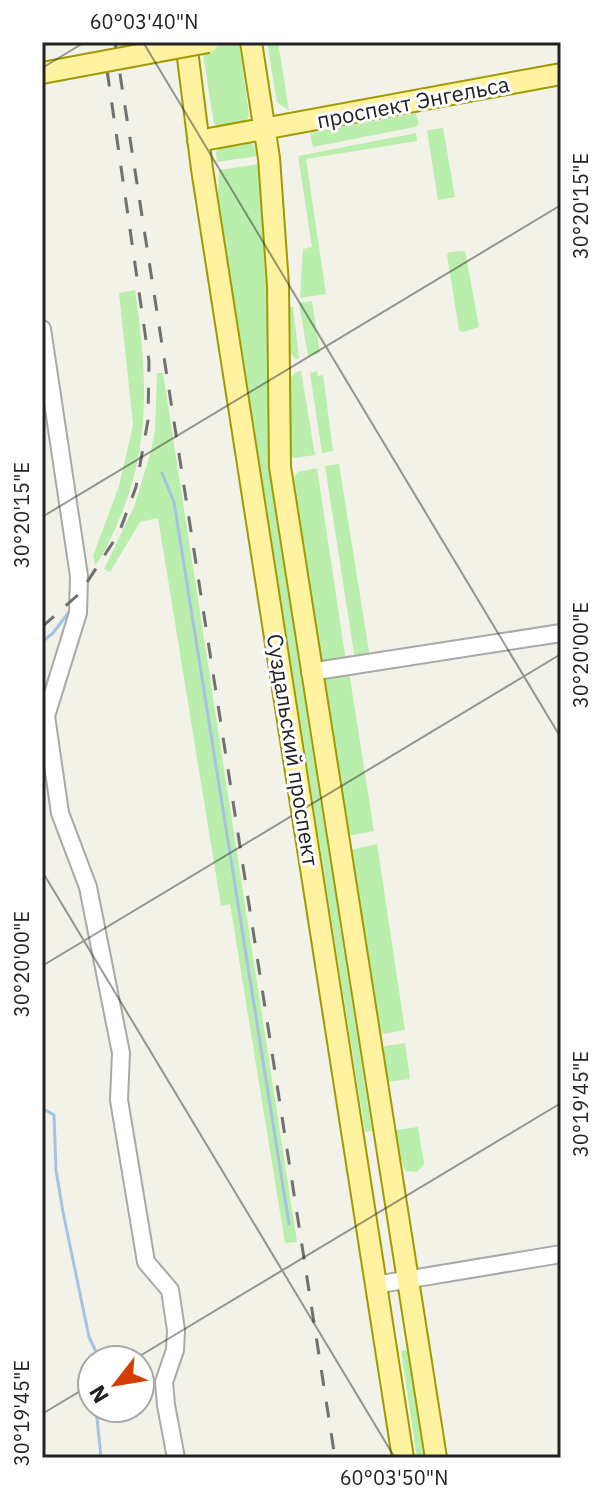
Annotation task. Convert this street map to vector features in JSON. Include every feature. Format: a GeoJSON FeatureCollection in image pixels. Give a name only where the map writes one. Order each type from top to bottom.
{"type":"FeatureCollection","features":[{"type":"Feature","properties":{"kind":"main road"},"geometry":{"type":"LineString","coordinates":[[42,59],[134,42]]}},
{"type":"Feature","properties":{"kind":"main road","name":"Суздальский проспект"},"geometry":{"type":"LineString","coordinates":[[186,42],[198,141],[403,1458]]}},
{"type":"Feature","properties":{"kind":"main road"},"geometry":{"type":"LineString","coordinates":[[42,73],[208,42]]}},
{"type":"Feature","properties":{"kind":"main road","name":"Суздальский проспект"},"geometry":{"type":"LineString","coordinates":[[251,42],[265,129],[278,285],[280,467],[436,1458]]}},
{"type":"Feature","properties":{"kind":"main road","name":"проспект Энгельса"},"geometry":{"type":"LineString","coordinates":[[198,141],[561,74]]}},
{"type":"Feature","properties":{"kind":"street"},"geometry":{"type":"LineString","coordinates":[[42,329],[80,585],[78,613],[46,716],[60,813],[88,887],[121,1053],[119,1100],[146,1262],[170,1290],[176,1330],[175,1350],[164,1382],[176,1458]]}},
{"type":"Feature","properties":{"kind":"street"},"geometry":{"type":"LineString","coordinates":[[310,672],[561,633]]}},
{"type":"Feature","properties":{"kind":"street"},"geometry":{"type":"LineString","coordinates":[[375,1285],[561,1254]]}},
{"type":"Feature","properties":{"kind":"green space"},"geometry":{"type":"Polygon","coordinates":[[[201,42],[239,42],[249,115],[246,122],[220,128],[214,124],[201,42]]]}},
{"type":"Feature","properties":{"kind":"green space"},"geometry":{"type":"Polygon","coordinates":[[[267,42],[278,42],[289,111],[277,102],[267,42]]]}},
{"type":"Feature","properties":{"kind":"green space"},"geometry":{"type":"Polygon","coordinates":[[[416,114],[419,124],[415,127],[313,147],[310,133],[416,114]]]}},
{"type":"Feature","properties":{"kind":"green space"},"geometry":{"type":"Polygon","coordinates":[[[443,128],[455,197],[438,200],[427,130],[443,128]]]}},
{"type":"Feature","properties":{"kind":"green space"},"geometry":{"type":"Polygon","coordinates":[[[416,133],[417,141],[306,159],[326,294],[300,298],[303,249],[312,247],[298,156],[416,133]]]}},
{"type":"Feature","properties":{"kind":"green space"},"geometry":{"type":"Polygon","coordinates":[[[247,141],[253,144],[258,156],[217,162],[216,152],[220,146],[247,141]]]}},
{"type":"Feature","properties":{"kind":"green space"},"geometry":{"type":"Polygon","coordinates":[[[259,164],[269,303],[269,448],[273,498],[372,1131],[365,1132],[218,198],[219,170],[259,164]]]}},
{"type":"Feature","properties":{"kind":"green space"},"geometry":{"type":"Polygon","coordinates":[[[465,251],[479,327],[463,332],[459,330],[447,255],[449,252],[465,251]]]}},
{"type":"Feature","properties":{"kind":"green space"},"geometry":{"type":"Polygon","coordinates":[[[135,290],[144,379],[137,465],[111,539],[95,565],[93,556],[119,486],[133,425],[119,293],[135,290]]]}},
{"type":"Feature","properties":{"kind":"green space"},"geometry":{"type":"Polygon","coordinates":[[[312,301],[320,353],[308,356],[299,303],[312,301]]]}},
{"type":"Feature","properties":{"kind":"green space"},"geometry":{"type":"Polygon","coordinates":[[[290,307],[293,307],[299,358],[296,359],[290,353],[290,307]]]}},
{"type":"Feature","properties":{"kind":"green space"},"geometry":{"type":"Polygon","coordinates":[[[301,371],[315,455],[294,458],[291,456],[290,378],[301,371]]]}},
{"type":"Feature","properties":{"kind":"green space"},"geometry":{"type":"Polygon","coordinates":[[[317,371],[318,376],[323,375],[333,451],[322,453],[310,373],[317,371]]]}},
{"type":"Feature","properties":{"kind":"green space"},"geometry":{"type":"Polygon","coordinates":[[[157,373],[163,373],[297,1242],[285,1243],[230,904],[221,906],[158,518],[140,522],[110,572],[104,569],[134,507],[151,451],[157,373]]]}},
{"type":"Feature","properties":{"kind":"green space"},"geometry":{"type":"Polygon","coordinates":[[[339,464],[370,658],[355,660],[325,466],[339,464]]]}},
{"type":"Feature","properties":{"kind":"green space"},"geometry":{"type":"Polygon","coordinates":[[[317,468],[346,662],[322,663],[318,655],[293,478],[298,472],[317,468]]]}},
{"type":"Feature","properties":{"kind":"green space"},"geometry":{"type":"Polygon","coordinates":[[[349,672],[374,831],[347,836],[323,684],[329,677],[349,672]]]}},
{"type":"Feature","properties":{"kind":"green space"},"geometry":{"type":"Polygon","coordinates":[[[377,844],[405,1030],[384,1034],[378,1028],[350,850],[377,844]]]}},
{"type":"Feature","properties":{"kind":"green space"},"geometry":{"type":"Polygon","coordinates":[[[405,1043],[410,1079],[385,1082],[380,1052],[385,1046],[405,1043]]]}},
{"type":"Feature","properties":{"kind":"green space"},"geometry":{"type":"Polygon","coordinates":[[[386,1094],[390,1094],[396,1130],[418,1127],[424,1164],[417,1172],[405,1171],[392,1134],[386,1094]]]}},
{"type":"Feature","properties":{"kind":"green space"},"geometry":{"type":"Polygon","coordinates":[[[408,1350],[425,1458],[417,1458],[401,1351],[408,1350]]]}},
{"type":"Feature","properties":{"kind":"waterway"},"geometry":{"type":"LineString","coordinates":[[162,473],[174,502],[289,1224]]}},
{"type":"Feature","properties":{"kind":"waterway"},"geometry":{"type":"LineString","coordinates":[[42,642],[72,608]]}},
{"type":"Feature","properties":{"kind":"waterway"},"geometry":{"type":"LineString","coordinates":[[42,1108],[54,1115],[56,1170],[63,1212],[92,1344]]}},
{"type":"Feature","properties":{"kind":"waterway"},"geometry":{"type":"LineString","coordinates":[[98,1424],[101,1458]]}},
{"type":"Feature","properties":{"kind":"railway"},"geometry":{"type":"LineString","coordinates":[[115,42],[335,1458]]}},
{"type":"Feature","properties":{"kind":"railway"},"geometry":{"type":"LineString","coordinates":[[42,627],[80,593],[119,533],[136,487],[148,420],[149,361],[107,70]]}}]}
